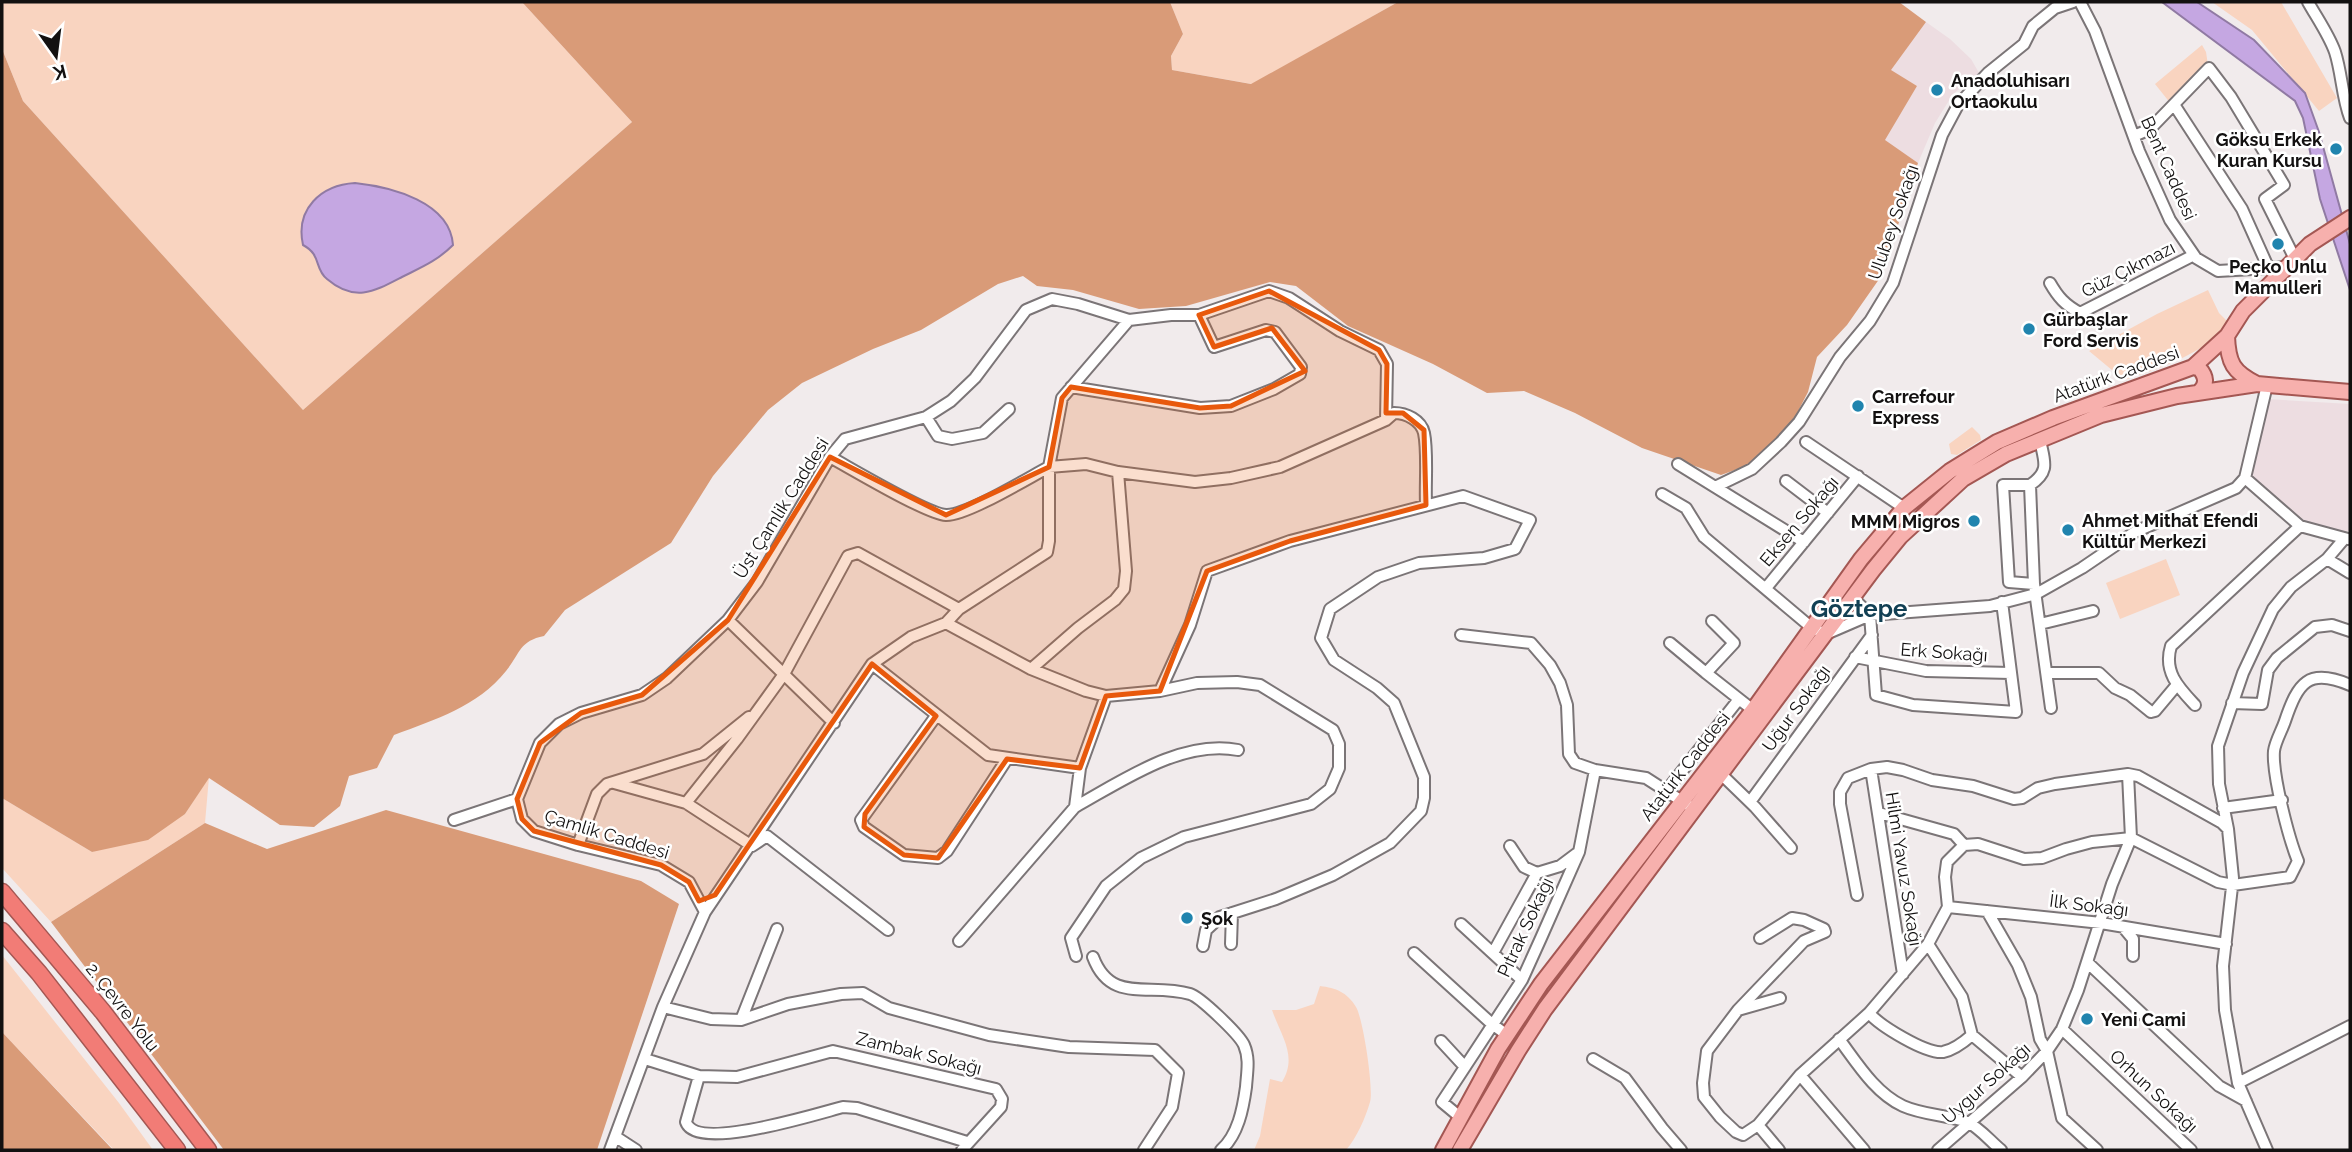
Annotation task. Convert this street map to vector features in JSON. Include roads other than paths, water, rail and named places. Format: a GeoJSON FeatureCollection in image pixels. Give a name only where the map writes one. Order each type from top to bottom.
{"type":"FeatureCollection","features":[{"type":"Feature","properties":{"kind":"highway","name":"2. Çevre Yolu"},"geometry":{"type":"LineString","coordinates":[[2,892],[103,1012],[208,1150]]}},
{"type":"Feature","properties":{"kind":"highway"},"geometry":{"type":"LineString","coordinates":[[2,931],[39,972],[177,1150]]}},
{"type":"Feature","properties":{"kind":"main road","name":"Atatürk Caddesi"},"geometry":{"type":"LineString","coordinates":[[1443,1150],[1507,1035],[1541,984],[1688,805],[1721,774],[1819,631],[1861,559],[1904,508],[1950,471],[1997,442],[2053,418],[2193,367],[2227,336],[2243,311],[2310,244],[2350,218]]}},
{"type":"Feature","properties":{"kind":"main road"},"geometry":{"type":"LineString","coordinates":[[2227,336],[2232,365],[2241,376],[2262,385]]}},
{"type":"Feature","properties":{"kind":"main road"},"geometry":{"type":"LineString","coordinates":[[2193,367],[2199,368],[2205,377],[2205,386],[2199,392]]}},
{"type":"Feature","properties":{"kind":"main road","name":"Atatürk Caddesi"},"geometry":{"type":"LineString","coordinates":[[1460,1150],[1513,1058],[1545,1009],[1752,709],[1819,631],[1853,598],[1900,537],[1963,479],[2006,454],[2101,415],[2199,392],[2262,385],[2350,392]]}},
{"type":"Feature","properties":{"kind":"street","name":"Ulubey Sokağı"},"geometry":{"type":"LineString","coordinates":[[1715,487],[1752,469],[1781,442],[1799,422],[1840,357],[1870,321],[1893,283],[1942,135],[1958,104],[1988,73],[2024,44],[2033,26],[2055,8],[2073,2]]}},
{"type":"Feature","properties":{"kind":"street","name":"Bent Caddesi"},"geometry":{"type":"LineString","coordinates":[[2080,2],[2095,31],[2134,136],[2171,220],[2194,255],[2218,271],[2291,263]]}},
{"type":"Feature","properties":{"kind":"street"},"geometry":{"type":"LineString","coordinates":[[2308,2],[2334,49],[2350,118]]}},
{"type":"Feature","properties":{"kind":"street"},"geometry":{"type":"LineString","coordinates":[[2134,136],[2150,129],[2175,106],[2186,89],[2208,68],[2231,97],[2284,186],[2265,199],[2291,263]]}},
{"type":"Feature","properties":{"kind":"street"},"geometry":{"type":"LineString","coordinates":[[2175,106],[2242,209],[2268,267]]}},
{"type":"Feature","properties":{"kind":"street","name":"Güz Çıkmazı"},"geometry":{"type":"LineString","coordinates":[[2050,283],[2066,306],[2080,313],[2194,255]]}},
{"type":"Feature","properties":{"kind":"street","name":"Üst Çamlik Caddesi"},"geometry":{"type":"LineString","coordinates":[[517,799],[540,743],[559,724],[581,713],[642,695],[667,678],[728,620],[757,582],[830,457],[845,439],[926,417],[951,401],[975,377],[1026,310],[1052,299],[1129,320],[1199,315],[1269,291],[1289,298],[1340,331],[1378,350],[1387,365],[1386,420]]}},
{"type":"Feature","properties":{"kind":"street"},"geometry":{"type":"LineString","coordinates":[[1071,387],[1200,408],[1231,406],[1274,389],[1300,374],[1301,367],[1275,332],[1266,330],[1214,347],[1199,315]]}},
{"type":"Feature","properties":{"kind":"street"},"geometry":{"type":"LineString","coordinates":[[610,1150],[663,1007],[705,912],[752,846],[872,664],[911,637],[946,623],[959,609],[1047,552],[1049,467],[1062,398],[1129,320]]}},
{"type":"Feature","properties":{"kind":"street"},"geometry":{"type":"LineString","coordinates":[[1662,494],[1686,508],[1704,537],[1819,631],[1870,615],[1990,606],[2082,568],[2135,531],[2236,488],[2245,478],[2262,385]]}},
{"type":"Feature","properties":{"kind":"street"},"geometry":{"type":"LineString","coordinates":[[926,417],[938,436],[952,439],[983,433],[1009,409]]}},
{"type":"Feature","properties":{"kind":"street"},"geometry":{"type":"LineString","coordinates":[[830,457],[927,509],[946,515],[962,512],[1049,467],[1086,464],[1118,472],[1195,482],[1231,478],[1280,467],[1386,420],[1394,413],[1403,413],[1413,418],[1424,430],[1426,505]]}},
{"type":"Feature","properties":{"kind":"street"},"geometry":{"type":"LineString","coordinates":[[2035,589],[2009,582],[2003,485],[2030,485],[2042,477],[2045,469],[2040,440]]}},
{"type":"Feature","properties":{"kind":"street","name":"Eksen Sokağı"},"geometry":{"type":"LineString","coordinates":[[1806,442],[1904,508]]}},
{"type":"Feature","properties":{"kind":"street"},"geometry":{"type":"LineString","coordinates":[[1678,464],[1804,542]]}},
{"type":"Feature","properties":{"kind":"street"},"geometry":{"type":"LineString","coordinates":[[1031,669],[1115,600],[1124,589],[1126,571],[1118,472]]}},
{"type":"Feature","properties":{"kind":"street","name":"Eksen Sokağı"},"geometry":{"type":"LineString","coordinates":[[1766,588],[1858,476]]}},
{"type":"Feature","properties":{"kind":"street"},"geometry":{"type":"LineString","coordinates":[[2245,478],[2301,526],[2347,539],[2327,559],[2291,587],[2273,609],[2243,673],[2218,746],[2233,885],[2223,966],[2225,1010],[2238,1083],[2267,1150]]}},
{"type":"Feature","properties":{"kind":"street"},"geometry":{"type":"LineString","coordinates":[[1786,481],[1828,513]]}},
{"type":"Feature","properties":{"kind":"street"},"geometry":{"type":"LineString","coordinates":[[2030,485],[2035,589],[2052,708]]}},
{"type":"Feature","properties":{"kind":"street"},"geometry":{"type":"LineString","coordinates":[[1160,691],[1190,625],[1207,571],[1290,541],[1463,496],[1530,520],[1515,548],[1484,558],[1419,563],[1378,577],[1329,609],[1321,638],[1334,660],[1377,688],[1394,703],[1424,777],[1421,811],[1390,843],[1333,875],[1276,900],[1220,917],[1206,930],[1203,946]]}},
{"type":"Feature","properties":{"kind":"street"},"geometry":{"type":"LineString","coordinates":[[2195,705],[2176,686],[2169,666],[2171,646],[2301,526]]}},
{"type":"Feature","properties":{"kind":"street"},"geometry":{"type":"LineString","coordinates":[[686,803],[764,704],[784,674],[848,556],[858,552],[959,609]]}},
{"type":"Feature","properties":{"kind":"street"},"geometry":{"type":"LineString","coordinates":[[2327,559],[2350,573]]}},
{"type":"Feature","properties":{"kind":"street"},"geometry":{"type":"LineString","coordinates":[[1853,598],[1870,615],[1876,695],[1913,705],[2016,712],[2002,603]]}},
{"type":"Feature","properties":{"kind":"street"},"geometry":{"type":"LineString","coordinates":[[2040,624],[2093,611]]}},
{"type":"Feature","properties":{"kind":"street"},"geometry":{"type":"LineString","coordinates":[[728,620],[834,723]]}},
{"type":"Feature","properties":{"kind":"street"},"geometry":{"type":"LineString","coordinates":[[1706,673],[1734,643],[1712,621]]}},
{"type":"Feature","properties":{"kind":"street"},"geometry":{"type":"LineString","coordinates":[[946,623],[1031,669],[1106,696],[1160,691],[1197,683],[1237,682],[1260,685],[1333,730],[1339,744],[1339,768],[1330,789],[1311,804],[1184,837],[1141,858],[1106,886],[1071,938],[1076,956]]}},
{"type":"Feature","properties":{"kind":"street"},"geometry":{"type":"LineString","coordinates":[[2232,703],[2262,704],[2268,670],[2277,658],[2315,627],[2332,625],[2350,631]]}},
{"type":"Feature","properties":{"kind":"street"},"geometry":{"type":"LineString","coordinates":[[1461,635],[1531,643],[1550,665],[1560,683],[1567,705],[1569,754],[1575,764],[1646,778],[1688,805]]}},
{"type":"Feature","properties":{"kind":"street","name":"Uğur Sokağı"},"geometry":{"type":"LineString","coordinates":[[1750,802],[1871,635]]}},
{"type":"Feature","properties":{"kind":"street"},"geometry":{"type":"LineString","coordinates":[[1671,643],[1752,709]]}},
{"type":"Feature","properties":{"kind":"street","name":"Erk Sokağı"},"geometry":{"type":"LineString","coordinates":[[1855,657],[1874,663],[1926,671],[2011,673]]}},
{"type":"Feature","properties":{"kind":"street"},"geometry":{"type":"LineString","coordinates":[[872,664],[988,755],[1080,768]]}},
{"type":"Feature","properties":{"kind":"street"},"geometry":{"type":"LineString","coordinates":[[2047,673],[2099,673],[2115,688],[2130,695],[2151,712],[2176,686]]}},
{"type":"Feature","properties":{"kind":"street"},"geometry":{"type":"LineString","coordinates":[[1760,938],[1792,918],[1804,920],[1824,929],[1825,932],[1804,941],[1738,1010],[1707,1051],[1704,1097],[1720,1117],[1743,1135],[1758,1125],[1800,1075],[1869,1013],[1928,944],[1948,907],[1945,877],[1947,862],[1964,845],[1978,844],[2024,859],[2042,858],[2092,842],[2131,838],[2218,882],[2233,885],[2290,877],[2298,861],[2290,840],[2274,751],[2294,694],[2306,683],[2318,678],[2334,678],[2350,685]]}},
{"type":"Feature","properties":{"kind":"street"},"geometry":{"type":"LineString","coordinates":[[1075,807],[1080,768],[1106,696]]}},
{"type":"Feature","properties":{"kind":"street"},"geometry":{"type":"LineString","coordinates":[[1667,790],[1739,699]]}},
{"type":"Feature","properties":{"kind":"street"},"geometry":{"type":"LineString","coordinates":[[578,845],[597,794],[607,784],[703,754],[764,704]]}},
{"type":"Feature","properties":{"kind":"street"},"geometry":{"type":"LineString","coordinates":[[936,716],[861,820],[864,827],[904,855],[938,858],[947,851],[1007,759]]}},
{"type":"Feature","properties":{"kind":"street"},"geometry":{"type":"LineString","coordinates":[[959,941],[1075,807],[1166,758],[1224,747],[1238,750]]}},
{"type":"Feature","properties":{"kind":"street","name":"Hilmi Yavuz Sokağı"},"geometry":{"type":"LineString","coordinates":[[1903,974],[1871,769],[1887,767],[1903,770],[1932,780],[1973,786],[2014,799],[2055,784],[2128,774]]}},
{"type":"Feature","properties":{"kind":"street"},"geometry":{"type":"LineString","coordinates":[[1857,895],[1840,792],[1848,778],[1871,769]]}},
{"type":"Feature","properties":{"kind":"street","name":"Pıtrak Sokağı"},"geometry":{"type":"LineString","coordinates":[[1460,1117],[1442,1102],[1522,980],[1579,852],[1595,770]]}},
{"type":"Feature","properties":{"kind":"street"},"geometry":{"type":"LineString","coordinates":[[1721,774],[1791,848]]}},
{"type":"Feature","properties":{"kind":"street"},"geometry":{"type":"LineString","coordinates":[[2131,838],[2128,774],[2138,775],[2228,829]]}},
{"type":"Feature","properties":{"kind":"street"},"geometry":{"type":"LineString","coordinates":[[614,783],[686,803],[752,846]]}},
{"type":"Feature","properties":{"kind":"street"},"geometry":{"type":"LineString","coordinates":[[454,820],[517,799]]}},
{"type":"Feature","properties":{"kind":"street","name":"Çamlik Caddesi"},"geometry":{"type":"LineString","coordinates":[[517,799],[522,819],[534,831],[578,845],[661,864],[689,883],[705,912]]}},
{"type":"Feature","properties":{"kind":"street"},"geometry":{"type":"LineString","coordinates":[[2223,808],[2282,800]]}},
{"type":"Feature","properties":{"kind":"street"},"geometry":{"type":"LineString","coordinates":[[1879,813],[1954,834],[1964,845]]}},
{"type":"Feature","properties":{"kind":"street"},"geometry":{"type":"LineString","coordinates":[[752,846],[767,836],[888,930]]}},
{"type":"Feature","properties":{"kind":"street","name":"Uygur Sokağı"},"geometry":{"type":"LineString","coordinates":[[1938,1150],[2022,1077],[2047,1051],[2062,1029],[2088,963],[2112,884],[2131,838]]}},
{"type":"Feature","properties":{"kind":"street"},"geometry":{"type":"LineString","coordinates":[[1510,846],[1524,867],[1537,873],[1560,866],[1579,852]]}},
{"type":"Feature","properties":{"kind":"street","name":"Pıtrak Sokağı"},"geometry":{"type":"LineString","coordinates":[[1493,953],[1537,873]]}},
{"type":"Feature","properties":{"kind":"street"},"geometry":{"type":"LineString","coordinates":[[699,901],[715,895]]}},
{"type":"Feature","properties":{"kind":"street","name":"İlk Sokağı"},"geometry":{"type":"LineString","coordinates":[[1948,907],[2101,923],[2226,944]]}},
{"type":"Feature","properties":{"kind":"street"},"geometry":{"type":"LineString","coordinates":[[1987,911],[2018,965],[2031,996],[2062,1118],[2097,1150]]}},
{"type":"Feature","properties":{"kind":"street"},"geometry":{"type":"LineString","coordinates":[[1231,943],[1232,913]]}},
{"type":"Feature","properties":{"kind":"street"},"geometry":{"type":"LineString","coordinates":[[1461,924],[1522,980]]}},
{"type":"Feature","properties":{"kind":"street"},"geometry":{"type":"LineString","coordinates":[[2123,927],[2133,939],[2133,956]]}},
{"type":"Feature","properties":{"kind":"street"},"geometry":{"type":"LineString","coordinates":[[741,1020],[777,929]]}},
{"type":"Feature","properties":{"kind":"street"},"geometry":{"type":"LineString","coordinates":[[1928,944],[1962,997],[1972,1035],[2022,1077]]}},
{"type":"Feature","properties":{"kind":"street"},"geometry":{"type":"LineString","coordinates":[[1414,953],[1507,1035]]}},
{"type":"Feature","properties":{"kind":"street"},"geometry":{"type":"LineString","coordinates":[[1093,957],[1099,973],[1112,984],[1126,988],[1192,994],[1243,1042],[1249,1062],[1244,1103],[1230,1142],[1221,1150]]}},
{"type":"Feature","properties":{"kind":"street"},"geometry":{"type":"LineString","coordinates":[[2088,963],[2219,1086],[2246,1101]]}},
{"type":"Feature","properties":{"kind":"street"},"geometry":{"type":"LineString","coordinates":[[663,1007],[710,1018],[741,1020],[788,1004],[841,994],[863,993],[889,1008],[989,1035],[1069,1047],[1155,1050],[1178,1073],[1172,1107],[1144,1150]]}},
{"type":"Feature","properties":{"kind":"street"},"geometry":{"type":"LineString","coordinates":[[1738,1010],[1780,998]]}},
{"type":"Feature","properties":{"kind":"street"},"geometry":{"type":"LineString","coordinates":[[1869,1013],[1888,1030],[1931,1050],[1941,1052],[1957,1047],[1972,1035]]}},
{"type":"Feature","properties":{"kind":"street"},"geometry":{"type":"LineString","coordinates":[[2238,1083],[2350,1026]]}},
{"type":"Feature","properties":{"kind":"street","name":"Orhun Sokağı"},"geometry":{"type":"LineString","coordinates":[[2062,1029],[2192,1150]]}},
{"type":"Feature","properties":{"kind":"street"},"geometry":{"type":"LineString","coordinates":[[1839,1039],[1885,1095],[1903,1106],[1970,1123],[2001,1150]]}},
{"type":"Feature","properties":{"kind":"street"},"geometry":{"type":"LineString","coordinates":[[1441,1041],[1465,1067]]}},
{"type":"Feature","properties":{"kind":"street","name":"Zambak Sokağı"},"geometry":{"type":"LineString","coordinates":[[645,1059],[699,1076],[737,1077],[834,1051],[996,1089],[1002,1099],[1001,1108],[965,1146]]}},
{"type":"Feature","properties":{"kind":"street"},"geometry":{"type":"LineString","coordinates":[[1593,1059],[1625,1079],[1681,1150]]}},
{"type":"Feature","properties":{"kind":"street"},"geometry":{"type":"LineString","coordinates":[[1800,1075],[1864,1150]]}},
{"type":"Feature","properties":{"kind":"street"},"geometry":{"type":"LineString","coordinates":[[699,1076],[686,1122],[688,1129],[698,1137],[753,1137],[843,1107],[857,1108],[965,1146]]}},
{"type":"Feature","properties":{"kind":"street"},"geometry":{"type":"LineString","coordinates":[[1758,1125],[1779,1150]]}},
{"type":"Feature","properties":{"kind":"street"},"geometry":{"type":"LineString","coordinates":[[617,1137],[636,1150]]}},
{"type":"Feature","properties":{"kind":"place","name":"Anadoluhisarı Ortaokulu"},"geometry":{"type":"Point","coordinates":[1937,90]}},
{"type":"Feature","properties":{"kind":"place","name":"Göksu Erkek Kuran Kursu"},"geometry":{"type":"Point","coordinates":[2336,149]}},
{"type":"Feature","properties":{"kind":"place","name":"Peçko Unlu Mamulleri"},"geometry":{"type":"Point","coordinates":[2278,244]}},
{"type":"Feature","properties":{"kind":"place","name":"Gürbaşlar Ford Servis"},"geometry":{"type":"Point","coordinates":[2029,329]}},
{"type":"Feature","properties":{"kind":"place","name":"Carrefour Express"},"geometry":{"type":"Point","coordinates":[1858,406]}},
{"type":"Feature","properties":{"kind":"place","name":"MMM Migros"},"geometry":{"type":"Point","coordinates":[1974,521]}},
{"type":"Feature","properties":{"kind":"place","name":"Ahmet Mithat Efendi Kültür Merkezi"},"geometry":{"type":"Point","coordinates":[2068,530]}},
{"type":"Feature","properties":{"kind":"place","name":"Şok"},"geometry":{"type":"Point","coordinates":[1187,918]}},
{"type":"Feature","properties":{"kind":"place","name":"Yeni Cami"},"geometry":{"type":"Point","coordinates":[2087,1019]}},
{"type":"Feature","properties":{"kind":"district","name":"Göztepe"},"geometry":{"type":"Point","coordinates":[1859,608]}}]}
